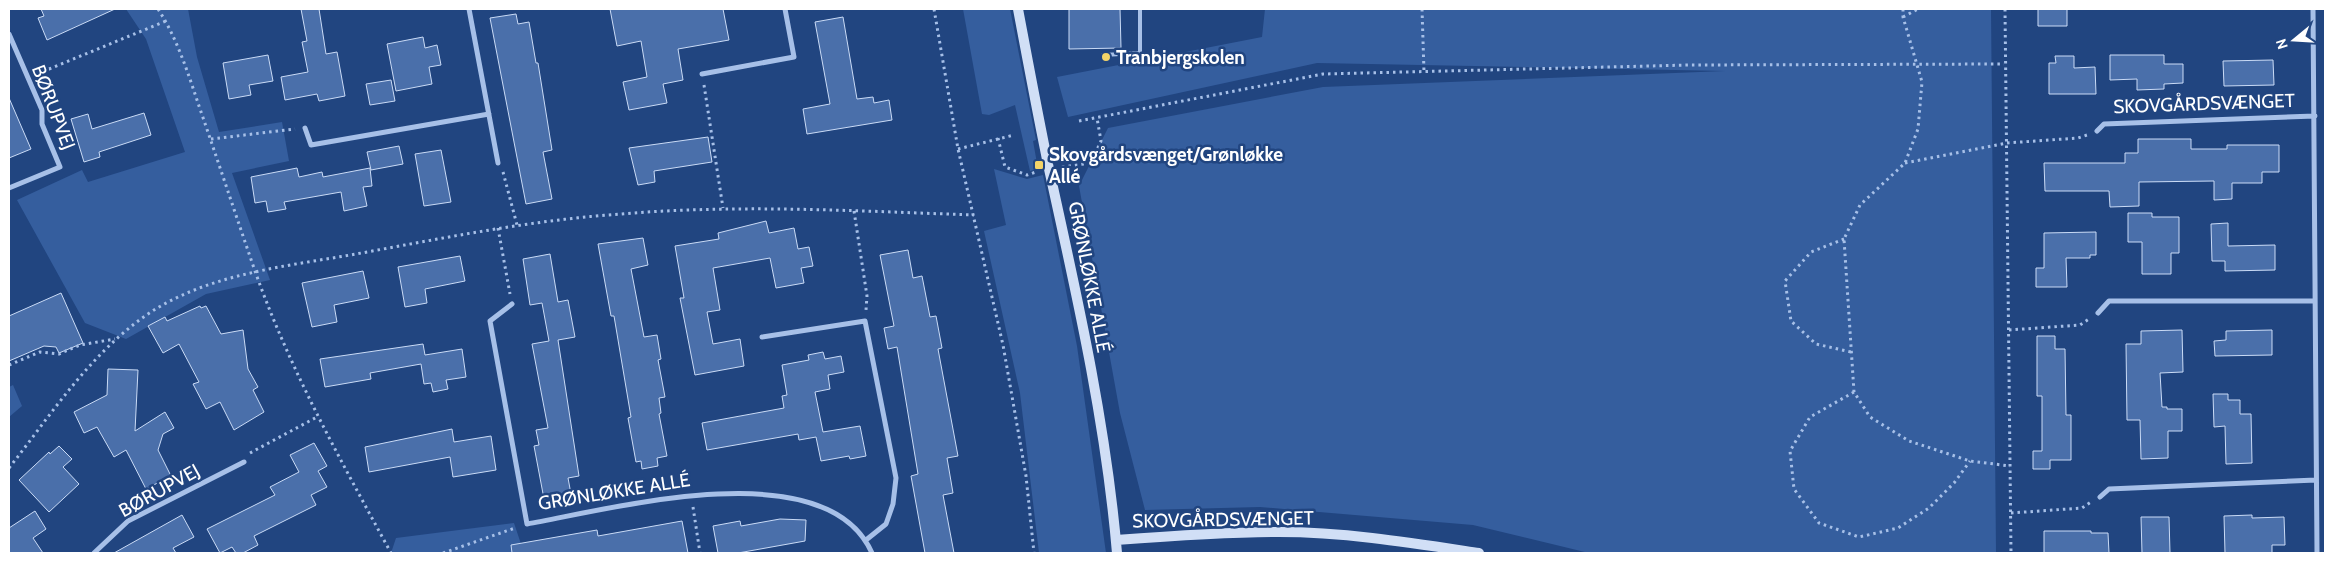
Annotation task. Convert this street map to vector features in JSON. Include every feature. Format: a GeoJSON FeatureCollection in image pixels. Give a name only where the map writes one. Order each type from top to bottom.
{"type":"FeatureCollection","features":[{"type":"Feature","properties":{"kind":"street"},"geometry":{"type":"LineString","coordinates":[[469,9],[498,162]]}},
{"type":"Feature","properties":{"kind":"street"},"geometry":{"type":"LineString","coordinates":[[702,74],[794,57],[785,9]]}},
{"type":"Feature","properties":{"kind":"street","name":"GRØNLØKKE ALLÉ"},"geometry":{"type":"LineString","coordinates":[[1018,9],[1048,163],[1078,295],[1100,425],[1117,553]]}},
{"type":"Feature","properties":{"kind":"street","name":"SKOVGÅRDSVÆNGET"},"geometry":{"type":"LineString","coordinates":[[2313,9],[2317,553]]}},
{"type":"Feature","properties":{"kind":"street","name":"BØRUPVEJ"},"geometry":{"type":"LineString","coordinates":[[9,34],[42,110],[42,124],[60,167],[9,188]]}},
{"type":"Feature","properties":{"kind":"street"},"geometry":{"type":"LineString","coordinates":[[306,128],[311,145],[489,114]]}},
{"type":"Feature","properties":{"kind":"street","name":"SKOVGÅRDSVÆNGET"},"geometry":{"type":"LineString","coordinates":[[2097,131],[2104,124],[2314,116]]}},
{"type":"Feature","properties":{"kind":"street"},"geometry":{"type":"LineString","coordinates":[[2098,313],[2109,301],[2315,301]]}},
{"type":"Feature","properties":{"kind":"street","name":"GRØNLØKKE ALLÉ"},"geometry":{"type":"LineString","coordinates":[[512,304],[490,321],[527,524],[691,495],[758,493],[789,496],[815,504],[844,520],[866,540],[872,553]]}},
{"type":"Feature","properties":{"kind":"street"},"geometry":{"type":"LineString","coordinates":[[762,337],[866,321],[896,478],[893,504],[886,524],[866,540]]}},
{"type":"Feature","properties":{"kind":"street","name":"BØRUPVEJ"},"geometry":{"type":"LineString","coordinates":[[94,553],[128,521],[244,462]]}},
{"type":"Feature","properties":{"kind":"street"},"geometry":{"type":"LineString","coordinates":[[2100,496],[2109,489],[2316,480]]}},
{"type":"Feature","properties":{"kind":"street","name":"SKOVGÅRDSVÆNGET"},"geometry":{"type":"LineString","coordinates":[[1116,540],[1197,534],[1280,532],[1379,538],[1479,553]]}},
{"type":"Feature","properties":{"kind":"lane"},"geometry":{"type":"LineString","coordinates":[[1103,55],[1140,53],[1140,9]]}},
{"type":"Feature","properties":{"kind":"path"},"geometry":{"type":"LineString","coordinates":[[158,9],[166,21],[186,68],[255,272],[288,355],[317,417],[391,553]]}},
{"type":"Feature","properties":{"kind":"path"},"geometry":{"type":"LineString","coordinates":[[934,9],[958,149],[1003,345],[1026,476],[1034,553]]}},
{"type":"Feature","properties":{"kind":"path"},"geometry":{"type":"LineString","coordinates":[[1422,9],[1424,72]]}},
{"type":"Feature","properties":{"kind":"path"},"geometry":{"type":"LineString","coordinates":[[1903,9],[1903,17],[1922,82],[1918,129],[1905,163],[1860,205],[1844,239],[1854,392],[1870,416],[1909,441],[1970,461],[2010,466]]}},
{"type":"Feature","properties":{"kind":"path"},"geometry":{"type":"LineString","coordinates":[[1903,17],[1918,9]]}},
{"type":"Feature","properties":{"kind":"path"},"geometry":{"type":"LineString","coordinates":[[2005,9],[2004,64],[2007,142],[2011,553]]}},
{"type":"Feature","properties":{"kind":"path"},"geometry":{"type":"LineString","coordinates":[[49,69],[166,21]]}},
{"type":"Feature","properties":{"kind":"path"},"geometry":{"type":"LineString","coordinates":[[1079,121],[1323,74],[1690,65],[2004,64]]}},
{"type":"Feature","properties":{"kind":"path"},"geometry":{"type":"LineString","coordinates":[[702,74],[723,208]]}},
{"type":"Feature","properties":{"kind":"path"},"geometry":{"type":"LineString","coordinates":[[211,139],[306,128]]}},
{"type":"Feature","properties":{"kind":"path"},"geometry":{"type":"LineString","coordinates":[[1905,163],[2007,142],[2078,138],[2097,131]]}},
{"type":"Feature","properties":{"kind":"path"},"geometry":{"type":"LineString","coordinates":[[958,149],[1014,134]]}},
{"type":"Feature","properties":{"kind":"path"},"geometry":{"type":"LineString","coordinates":[[498,162],[502,167],[517,225]]}},
{"type":"Feature","properties":{"kind":"path"},"geometry":{"type":"LineString","coordinates":[[9,468],[85,370],[116,338],[154,311],[189,291],[255,272],[498,228],[620,214],[723,208],[974,215]]}},
{"type":"Feature","properties":{"kind":"path"},"geometry":{"type":"LineString","coordinates":[[854,211],[867,296],[866,321]]}},
{"type":"Feature","properties":{"kind":"path"},"geometry":{"type":"LineString","coordinates":[[498,228],[512,304]]}},
{"type":"Feature","properties":{"kind":"path"},"geometry":{"type":"LineString","coordinates":[[1844,239],[1811,252],[1785,281],[1791,321],[1816,344],[1851,352]]}},
{"type":"Feature","properties":{"kind":"path"},"geometry":{"type":"LineString","coordinates":[[2009,330],[2080,325],[2098,313]]}},
{"type":"Feature","properties":{"kind":"path"},"geometry":{"type":"LineString","coordinates":[[9,365],[40,352],[59,354],[80,345],[116,338]]}},
{"type":"Feature","properties":{"kind":"path"},"geometry":{"type":"LineString","coordinates":[[1854,392],[1810,417],[1790,451],[1794,489],[1819,523],[1859,537],[1898,528],[1929,508],[1954,483],[1970,461]]}},
{"type":"Feature","properties":{"kind":"path"},"geometry":{"type":"LineString","coordinates":[[244,462],[248,454],[317,417]]}},
{"type":"Feature","properties":{"kind":"path"},"geometry":{"type":"LineString","coordinates":[[691,495],[700,553]]}},
{"type":"Feature","properties":{"kind":"path"},"geometry":{"type":"LineString","coordinates":[[2010,513],[2082,508],[2100,496]]}},
{"type":"Feature","properties":{"kind":"path"},"geometry":{"type":"LineString","coordinates":[[443,553],[527,524]]}},
{"type":"Feature","properties":{"kind":"shaded area"},"geometry":{"type":"Polygon","coordinates":[[[126,9],[188,9],[197,57],[219,132],[282,122],[289,161],[232,173],[270,280],[206,294],[126,339],[85,323],[17,200],[82,170],[88,182],[185,152],[146,39],[126,9]]]}},
{"type":"Feature","properties":{"kind":"shaded area"},"geometry":{"type":"Polygon","coordinates":[[[963,9],[1010,9],[1036,140],[1033,141],[1038,169],[1030,171],[1015,105],[989,115],[982,114],[963,9]]]}},
{"type":"Feature","properties":{"kind":"shaded area"},"geometry":{"type":"Polygon","coordinates":[[[1265,9],[1991,9],[1996,553],[1589,553],[1473,525],[1260,507],[1145,510],[1120,413],[1079,186],[1108,128],[1323,87],[1725,71],[1317,63],[1068,117],[1057,77],[1262,37],[1265,9]]]}},
{"type":"Feature","properties":{"kind":"shaded area"},"geometry":{"type":"Polygon","coordinates":[[[994,169],[1027,179],[1043,175],[1077,346],[1106,553],[1039,553],[1020,393],[984,231],[1006,225],[994,169]]]}},
{"type":"Feature","properties":{"kind":"shaded area"},"geometry":{"type":"Polygon","coordinates":[[[13,385],[22,406],[9,417],[9,387],[13,385]]]}},
{"type":"Feature","properties":{"kind":"shaded area"},"geometry":{"type":"Polygon","coordinates":[[[514,523],[524,553],[391,553],[396,538],[514,523]]]}},
{"type":"Feature","properties":{"kind":"building"},"geometry":{"type":"Polygon","coordinates":[[[41,9],[115,9],[47,40],[38,18],[44,16],[41,9]]]}},
{"type":"Feature","properties":{"kind":"building"},"geometry":{"type":"Polygon","coordinates":[[[301,9],[319,9],[326,54],[337,52],[345,96],[319,101],[317,94],[285,100],[281,77],[308,72],[302,42],[307,41],[301,9]]]}},
{"type":"Feature","properties":{"kind":"building"},"geometry":{"type":"Polygon","coordinates":[[[610,9],[723,9],[729,40],[678,49],[683,80],[663,84],[667,103],[629,110],[623,82],[647,77],[641,41],[617,46],[610,9]]]}},
{"type":"Feature","properties":{"kind":"building"},"geometry":{"type":"Polygon","coordinates":[[[1069,9],[1120,9],[1121,48],[1069,49],[1069,9]]]}},
{"type":"Feature","properties":{"kind":"building"},"geometry":{"type":"Polygon","coordinates":[[[2038,9],[2067,9],[2067,26],[2038,26],[2038,9]]]}},
{"type":"Feature","properties":{"kind":"building"},"geometry":{"type":"Polygon","coordinates":[[[516,14],[518,24],[529,22],[536,63],[538,63],[552,150],[543,152],[552,199],[526,204],[490,18],[516,14]]]}},
{"type":"Feature","properties":{"kind":"building"},"geometry":{"type":"Polygon","coordinates":[[[843,17],[857,99],[873,97],[874,103],[889,100],[892,120],[807,134],[803,109],[830,104],[815,22],[843,17]]]}},
{"type":"Feature","properties":{"kind":"building"},"geometry":{"type":"Polygon","coordinates":[[[423,37],[425,48],[437,45],[441,65],[429,67],[432,84],[396,91],[387,44],[423,37]]]}},
{"type":"Feature","properties":{"kind":"building"},"geometry":{"type":"Polygon","coordinates":[[[268,55],[273,81],[249,85],[251,95],[229,99],[223,63],[268,55]]]}},
{"type":"Feature","properties":{"kind":"building"},"geometry":{"type":"Polygon","coordinates":[[[2110,55],[2164,55],[2164,64],[2183,64],[2183,83],[2164,84],[2164,89],[2137,90],[2137,79],[2110,80],[2110,55]]]}},
{"type":"Feature","properties":{"kind":"building"},"geometry":{"type":"Polygon","coordinates":[[[2055,56],[2074,56],[2074,68],[2095,67],[2096,94],[2049,94],[2049,63],[2056,63],[2055,56]]]}},
{"type":"Feature","properties":{"kind":"building"},"geometry":{"type":"Polygon","coordinates":[[[2273,60],[2274,85],[2224,86],[2223,61],[2273,60]]]}},
{"type":"Feature","properties":{"kind":"building"},"geometry":{"type":"Polygon","coordinates":[[[391,80],[395,101],[370,105],[366,84],[391,80]]]}},
{"type":"Feature","properties":{"kind":"building"},"geometry":{"type":"Polygon","coordinates":[[[9,98],[31,149],[9,158],[9,98]]]}},
{"type":"Feature","properties":{"kind":"building"},"geometry":{"type":"Polygon","coordinates":[[[144,113],[151,135],[99,152],[100,157],[84,162],[71,119],[88,114],[92,129],[144,113]]]}},
{"type":"Feature","properties":{"kind":"building"},"geometry":{"type":"Polygon","coordinates":[[[708,137],[712,162],[654,171],[655,182],[638,185],[629,148],[708,137]]]}},
{"type":"Feature","properties":{"kind":"building"},"geometry":{"type":"Polygon","coordinates":[[[2138,139],[2191,139],[2191,149],[2227,149],[2227,145],[2279,145],[2279,172],[2262,172],[2262,183],[2232,183],[2232,199],[2214,200],[2214,181],[2139,182],[2139,206],[2110,207],[2109,191],[2045,191],[2044,163],[2125,163],[2125,153],[2138,153],[2138,139]]]}},
{"type":"Feature","properties":{"kind":"building"},"geometry":{"type":"Polygon","coordinates":[[[399,146],[403,164],[371,170],[367,152],[399,146]]]}},
{"type":"Feature","properties":{"kind":"building"},"geometry":{"type":"Polygon","coordinates":[[[441,150],[451,202],[424,206],[415,154],[441,150]]]}},
{"type":"Feature","properties":{"kind":"building"},"geometry":{"type":"Polygon","coordinates":[[[297,168],[299,177],[322,172],[323,177],[370,168],[372,186],[363,187],[367,206],[344,211],[341,192],[284,202],[286,209],[268,212],[266,201],[255,203],[251,177],[297,168]]]}},
{"type":"Feature","properties":{"kind":"building"},"geometry":{"type":"Polygon","coordinates":[[[2128,213],[2152,213],[2152,217],[2179,217],[2179,253],[2171,253],[2171,274],[2142,274],[2142,242],[2128,242],[2128,213]]]}},
{"type":"Feature","properties":{"kind":"building"},"geometry":{"type":"Polygon","coordinates":[[[766,221],[769,233],[794,228],[798,249],[809,247],[813,266],[801,268],[804,283],[776,288],[770,258],[713,268],[720,310],[707,312],[713,344],[740,339],[744,366],[695,375],[680,298],[684,298],[675,246],[719,239],[718,233],[766,221]]]}},
{"type":"Feature","properties":{"kind":"building"},"geometry":{"type":"Polygon","coordinates":[[[2228,223],[2228,246],[2275,245],[2275,270],[2225,271],[2225,261],[2212,261],[2211,224],[2228,223]]]}},
{"type":"Feature","properties":{"kind":"building"},"geometry":{"type":"Polygon","coordinates":[[[2096,232],[2096,255],[2090,255],[2090,258],[2066,258],[2067,287],[2036,287],[2036,268],[2044,268],[2044,233],[2096,232]]]}},
{"type":"Feature","properties":{"kind":"building"},"geometry":{"type":"Polygon","coordinates":[[[643,238],[648,265],[631,269],[644,337],[657,335],[661,359],[658,360],[665,397],[659,398],[661,413],[659,414],[667,456],[657,458],[658,466],[642,469],[641,461],[636,462],[628,418],[631,417],[614,316],[611,316],[598,244],[643,238]]]}},
{"type":"Feature","properties":{"kind":"building"},"geometry":{"type":"Polygon","coordinates":[[[908,250],[913,278],[922,276],[930,317],[936,316],[942,348],[938,349],[958,456],[947,458],[953,493],[943,495],[954,553],[925,553],[911,476],[918,474],[897,347],[888,349],[884,328],[894,326],[880,255],[908,250]]]}},
{"type":"Feature","properties":{"kind":"building"},"geometry":{"type":"Polygon","coordinates":[[[550,254],[558,302],[568,300],[575,337],[558,340],[579,476],[568,478],[571,494],[544,499],[534,446],[539,445],[536,430],[548,428],[532,344],[549,341],[542,303],[530,305],[523,259],[550,254]]]}},
{"type":"Feature","properties":{"kind":"building"},"geometry":{"type":"Polygon","coordinates":[[[460,256],[465,281],[425,289],[427,303],[405,307],[398,267],[460,256]]]}},
{"type":"Feature","properties":{"kind":"building"},"geometry":{"type":"Polygon","coordinates":[[[363,271],[369,298],[334,305],[337,322],[312,327],[302,283],[363,271]]]}},
{"type":"Feature","properties":{"kind":"building"},"geometry":{"type":"Polygon","coordinates":[[[61,293],[83,343],[59,353],[56,347],[44,346],[9,361],[9,316],[61,293]]]}},
{"type":"Feature","properties":{"kind":"building"},"geometry":{"type":"Polygon","coordinates":[[[200,306],[201,308],[206,306],[221,334],[243,330],[248,369],[258,387],[253,390],[264,412],[234,430],[220,402],[206,409],[193,384],[199,382],[179,344],[163,353],[148,326],[165,317],[167,321],[200,306]]]}},
{"type":"Feature","properties":{"kind":"building"},"geometry":{"type":"Polygon","coordinates":[[[2182,330],[2183,372],[2160,373],[2162,407],[2182,409],[2182,431],[2168,431],[2168,458],[2141,459],[2140,420],[2127,420],[2126,344],[2141,344],[2141,331],[2182,330]]]}},
{"type":"Feature","properties":{"kind":"building"},"geometry":{"type":"Polygon","coordinates":[[[2272,330],[2272,355],[2215,356],[2214,341],[2226,340],[2226,331],[2272,330]]]}},
{"type":"Feature","properties":{"kind":"building"},"geometry":{"type":"Polygon","coordinates":[[[2037,336],[2055,336],[2055,349],[2065,349],[2066,415],[2071,415],[2071,460],[2050,460],[2050,469],[2033,469],[2033,451],[2042,451],[2042,396],[2037,396],[2037,336]]]}},
{"type":"Feature","properties":{"kind":"building"},"geometry":{"type":"Polygon","coordinates":[[[423,344],[425,355],[462,349],[466,377],[446,380],[448,389],[433,392],[431,383],[424,384],[421,364],[370,373],[371,379],[325,387],[320,359],[423,344]]]}},
{"type":"Feature","properties":{"kind":"building"},"geometry":{"type":"Polygon","coordinates":[[[823,352],[825,359],[841,356],[844,372],[828,375],[830,389],[815,392],[823,432],[860,426],[866,456],[850,459],[849,456],[821,461],[816,437],[799,440],[798,434],[707,450],[702,423],[784,408],[782,396],[787,395],[782,365],[809,360],[808,355],[823,352]]]}},
{"type":"Feature","properties":{"kind":"building"},"geometry":{"type":"Polygon","coordinates":[[[108,369],[138,370],[135,431],[165,412],[174,428],[163,434],[158,450],[171,476],[146,489],[126,450],[114,457],[97,427],[84,433],[74,412],[107,395],[108,369]]]}},
{"type":"Feature","properties":{"kind":"building"},"geometry":{"type":"Polygon","coordinates":[[[2213,394],[2228,394],[2228,400],[2240,400],[2240,414],[2251,414],[2252,463],[2226,464],[2225,426],[2214,427],[2213,394]]]}},
{"type":"Feature","properties":{"kind":"building"},"geometry":{"type":"Polygon","coordinates":[[[452,429],[454,442],[491,436],[496,470],[453,477],[450,457],[369,472],[365,447],[452,429]]]}},
{"type":"Feature","properties":{"kind":"building"},"geometry":{"type":"Polygon","coordinates":[[[314,443],[327,466],[318,471],[327,487],[311,495],[316,505],[254,536],[258,545],[243,553],[236,553],[232,547],[220,553],[207,529],[275,495],[270,487],[299,472],[290,455],[314,443]]]}},
{"type":"Feature","properties":{"kind":"building"},"geometry":{"type":"Polygon","coordinates":[[[59,446],[72,459],[63,467],[79,484],[49,512],[19,480],[49,452],[50,454],[59,446]]]}},
{"type":"Feature","properties":{"kind":"building"},"geometry":{"type":"Polygon","coordinates":[[[35,511],[46,529],[33,538],[43,553],[9,553],[9,528],[35,511]]]}},
{"type":"Feature","properties":{"kind":"building"},"geometry":{"type":"Polygon","coordinates":[[[182,515],[194,537],[173,548],[176,553],[114,553],[182,515]]]}},
{"type":"Feature","properties":{"kind":"building"},"geometry":{"type":"Polygon","coordinates":[[[2252,515],[2252,518],[2284,517],[2285,545],[2272,545],[2272,553],[2225,553],[2224,516],[2252,515]]]}},
{"type":"Feature","properties":{"kind":"building"},"geometry":{"type":"Polygon","coordinates":[[[2141,517],[2169,517],[2170,553],[2142,553],[2141,517]]]}},
{"type":"Feature","properties":{"kind":"building"},"geometry":{"type":"Polygon","coordinates":[[[780,519],[806,520],[805,541],[738,553],[718,553],[713,526],[740,521],[741,526],[780,519]]]}},
{"type":"Feature","properties":{"kind":"building"},"geometry":{"type":"Polygon","coordinates":[[[682,521],[688,553],[512,553],[511,545],[597,530],[598,536],[682,521]]]}},
{"type":"Feature","properties":{"kind":"building"},"geometry":{"type":"Polygon","coordinates":[[[2044,531],[2108,533],[2109,553],[2044,553],[2044,531]]]}},
{"type":"Feature","properties":{"kind":"place","name":"Tranbjergskolen"},"geometry":{"type":"Point","coordinates":[1106,57]}},
{"type":"Feature","properties":{"kind":"place","name":"Skovgårdsvænget/Grønløkke Allé"},"geometry":{"type":"Point","coordinates":[1039,165]}}]}
